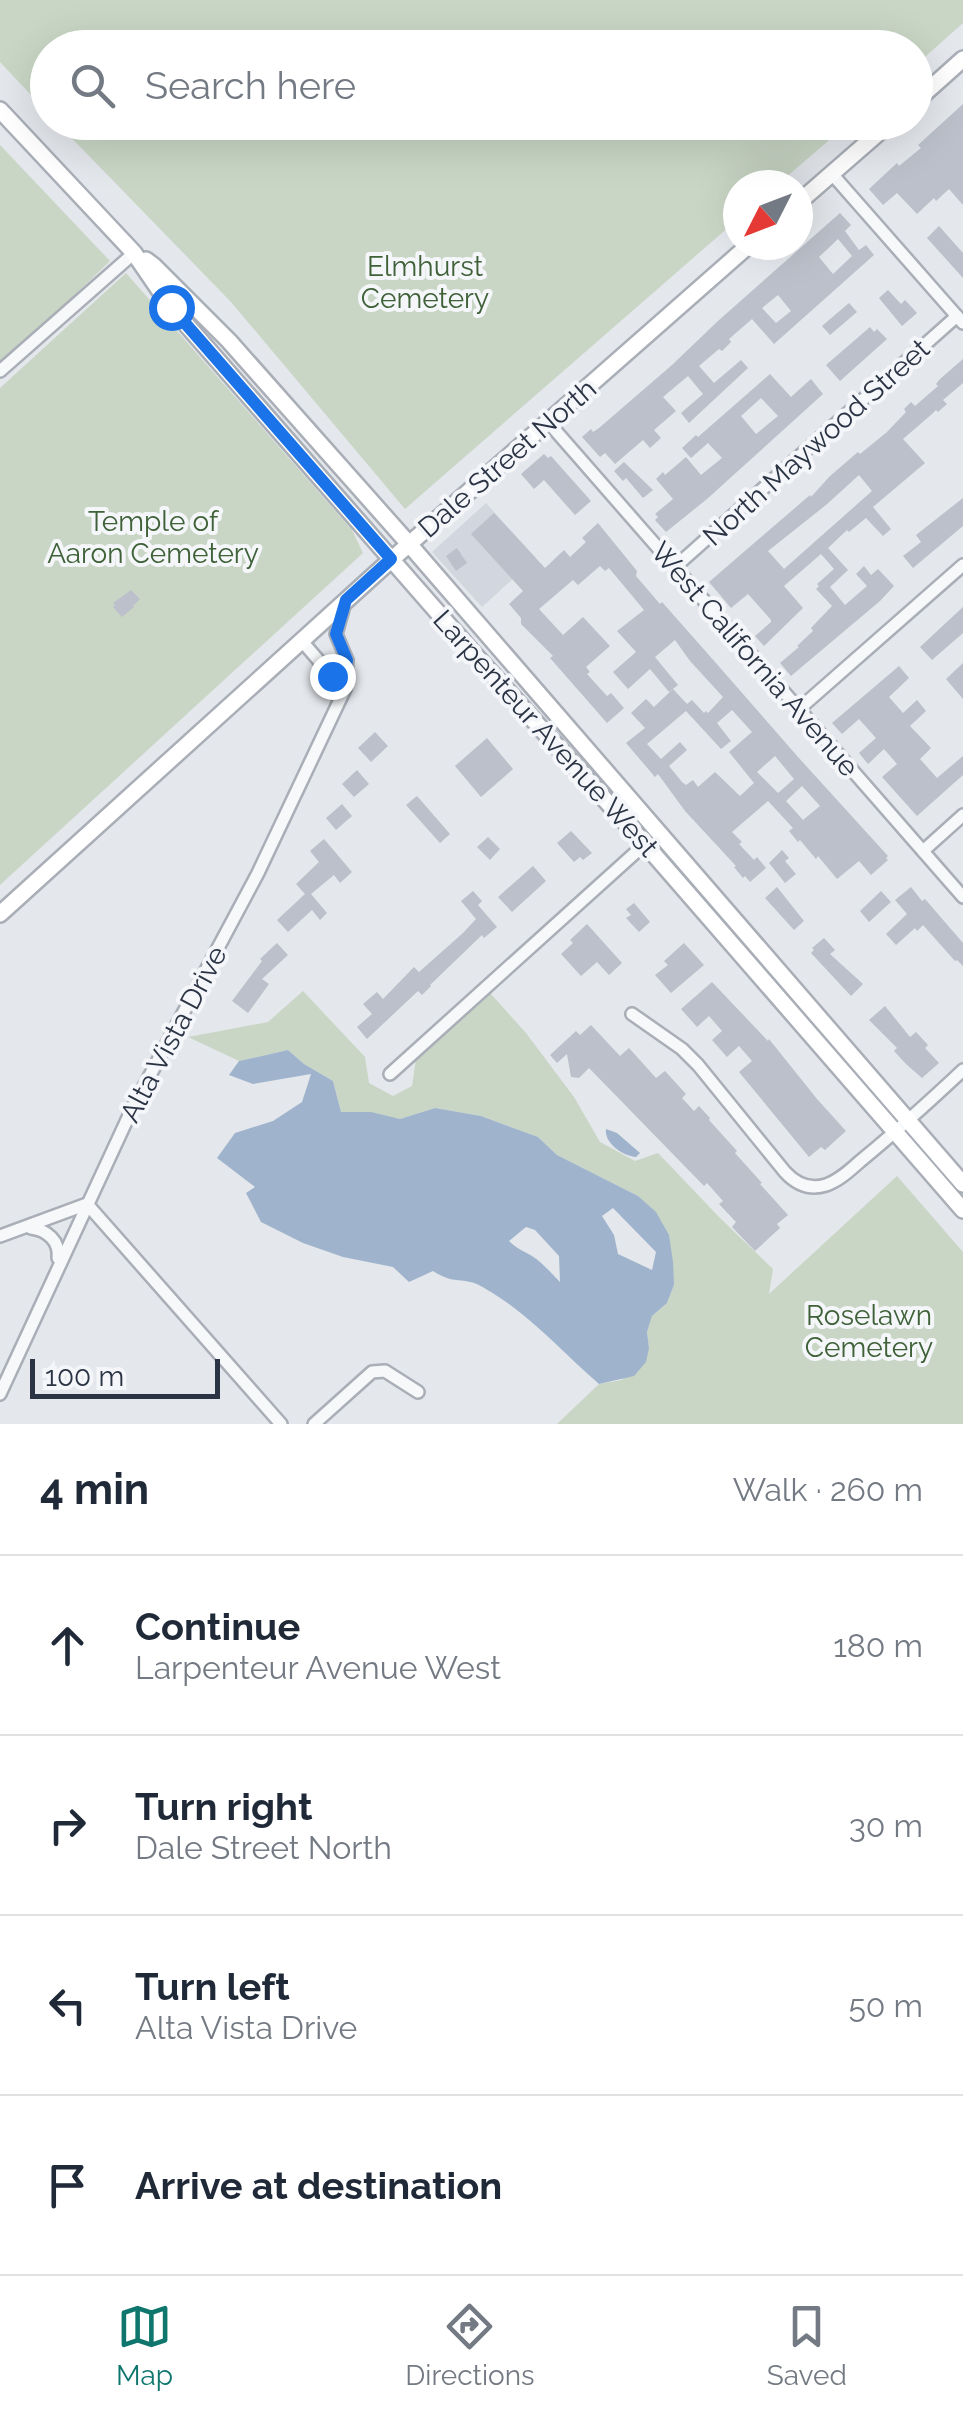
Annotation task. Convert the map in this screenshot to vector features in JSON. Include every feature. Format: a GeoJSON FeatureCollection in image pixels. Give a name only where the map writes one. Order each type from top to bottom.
{"type":"FeatureCollection","features":[{"type":"Feature","properties":{"kind":"main road"},"geometry":{"type":"LineString","coordinates":[[933,86],[963,59]]}},
{"type":"Feature","properties":{"kind":"main road","name":"Larpenteur Avenue West"},"geometry":{"type":"LineString","coordinates":[[0,110],[134,252],[171,307],[645,844],[902,1126],[963,1184]]}},
{"type":"Feature","properties":{"kind":"main road"},"geometry":{"type":"LineString","coordinates":[[813,190],[871,140]]}},
{"type":"Feature","properties":{"kind":"main road","name":"Larpenteur Avenue West"},"geometry":{"type":"LineString","coordinates":[[134,252],[154,266],[229,341],[409,544],[902,1126],[963,1210]]}},
{"type":"Feature","properties":{"kind":"main road","name":"Dale Street North"},"geometry":{"type":"LineString","coordinates":[[0,914],[391,559],[732,260]]}},
{"type":"Feature","properties":{"kind":"street"},"geometry":{"type":"LineString","coordinates":[[832,174],[960,320]]}},
{"type":"Feature","properties":{"kind":"street"},"geometry":{"type":"LineString","coordinates":[[0,371],[134,252]]}},
{"type":"Feature","properties":{"kind":"street","name":"North Maywood Street"},"geometry":{"type":"LineString","coordinates":[[675,567],[960,320]]}},
{"type":"Feature","properties":{"kind":"street","name":"West California Avenue"},"geometry":{"type":"LineString","coordinates":[[548,422],[963,896]]}},
{"type":"Feature","properties":{"kind":"street"},"geometry":{"type":"LineString","coordinates":[[799,709],[963,565]]}},
{"type":"Feature","properties":{"kind":"street","name":"Alta Vista Drive"},"geometry":{"type":"LineString","coordinates":[[0,1394],[132,1109],[258,873],[345,690],[347,660],[336,634],[346,600]]}},
{"type":"Feature","properties":{"kind":"street"},"geometry":{"type":"LineString","coordinates":[[301,640],[332,676],[345,676]]}},
{"type":"Feature","properties":{"kind":"street"},"geometry":{"type":"LineString","coordinates":[[923,850],[963,815]]}},
{"type":"Feature","properties":{"kind":"street"},"geometry":{"type":"LineString","coordinates":[[390,1074],[645,844]]}},
{"type":"Feature","properties":{"kind":"street"},"geometry":{"type":"LineString","coordinates":[[632,1014],[698,1064],[784,1172],[797,1182],[815,1187],[833,1182],[963,1070]]}},
{"type":"Feature","properties":{"kind":"street"},"geometry":{"type":"LineString","coordinates":[[0,1236],[87,1204],[281,1424]]}},
{"type":"Feature","properties":{"kind":"street"},"geometry":{"type":"LineString","coordinates":[[27,1227],[50,1235],[59,1248],[56,1270]]}},
{"type":"Feature","properties":{"kind":"street"},"geometry":{"type":"LineString","coordinates":[[314,1424],[372,1372],[385,1371],[418,1392]]}},
{"type":"Feature","properties":{"kind":"shaded area"},"geometry":{"type":"Polygon","coordinates":[[[486,503],[536,558],[482,607],[432,552],[486,503]]]}},
{"type":"Feature","properties":{"kind":"green space"},"geometry":{"type":"Polygon","coordinates":[[[0,0],[963,0],[963,23],[933,50],[933,30],[30,30],[30,94],[0,62],[0,0]]]}},
{"type":"Feature","properties":{"kind":"green space","name":"Elmhurst Cemetery"},"geometry":{"type":"Polygon","coordinates":[[[74,140],[829,140],[794,170],[723,170],[723,232],[405,509],[231,302],[74,140]]]}},
{"type":"Feature","properties":{"kind":"green space"},"geometry":{"type":"Polygon","coordinates":[[[0,145],[110,261],[0,367],[0,145]]]}},
{"type":"Feature","properties":{"kind":"green space","name":"Temple of Aaron Cemetery"},"geometry":{"type":"Polygon","coordinates":[[[126,273],[352,530],[363,553],[0,885],[0,388],[126,273]]]}},
{"type":"Feature","properties":{"kind":"green space","name":"Roselawn Cemetery"},"geometry":{"type":"Polygon","coordinates":[[[303,991],[365,1057],[369,1083],[393,1096],[412,1086],[416,1059],[490,993],[574,1097],[600,1142],[635,1161],[658,1153],[773,1269],[769,1294],[897,1176],[963,1252],[963,1424],[557,1424],[599,1384],[622,1380],[649,1348],[647,1332],[652,1316],[667,1303],[674,1285],[638,1196],[557,1155],[538,1137],[481,1116],[435,1108],[400,1119],[341,1112],[333,1081],[288,1050],[239,1061],[188,1037],[268,1022],[303,991]]]}},
{"type":"Feature","properties":{"kind":"water"},"geometry":{"type":"Polygon","coordinates":[[[288,1050],[333,1081],[341,1112],[371,1112],[400,1119],[435,1108],[481,1116],[538,1137],[557,1155],[638,1196],[656,1212],[669,1235],[673,1262],[674,1285],[667,1303],[652,1316],[646,1362],[634,1376],[599,1384],[520,1313],[478,1285],[433,1271],[409,1282],[393,1267],[343,1257],[261,1222],[246,1193],[255,1187],[217,1158],[235,1133],[273,1121],[302,1102],[311,1074],[253,1084],[229,1075],[239,1061],[288,1050]],[[613,1208],[602,1216],[614,1235],[618,1254],[652,1270],[656,1252],[613,1208]],[[526,1227],[509,1241],[540,1262],[560,1282],[559,1256],[535,1230],[526,1227]]]}},
{"type":"Feature","properties":{"kind":"water"},"geometry":{"type":"Polygon","coordinates":[[[606,1129],[617,1133],[640,1153],[636,1157],[620,1151],[611,1144],[606,1129]]]}},
{"type":"Feature","properties":{"kind":"building"},"geometry":{"type":"Polygon","coordinates":[[[963,104],[963,205],[949,189],[917,214],[897,193],[883,205],[869,189],[897,163],[899,166],[921,148],[918,145],[923,140],[933,140],[933,131],[963,104]]]}},
{"type":"Feature","properties":{"kind":"building"},"geometry":{"type":"Polygon","coordinates":[[[840,213],[851,225],[845,231],[859,250],[866,245],[874,255],[774,344],[752,319],[729,339],[731,342],[722,351],[719,349],[699,366],[714,383],[741,360],[748,368],[689,423],[681,413],[703,394],[688,376],[663,397],[676,411],[654,430],[661,438],[650,448],[643,440],[615,464],[605,453],[600,457],[582,437],[599,428],[787,260],[813,260],[813,237],[840,213]],[[838,239],[819,257],[833,274],[852,256],[838,239]],[[778,295],[762,308],[776,323],[791,311],[778,295]]]}},
{"type":"Feature","properties":{"kind":"building"},"geometry":{"type":"Polygon","coordinates":[[[939,226],[963,253],[963,278],[927,238],[939,226]]]}},
{"type":"Feature","properties":{"kind":"building"},"geometry":{"type":"Polygon","coordinates":[[[888,290],[917,313],[902,326],[879,298],[888,290]]]}},
{"type":"Feature","properties":{"kind":"building"},"geometry":{"type":"Polygon","coordinates":[[[849,303],[857,312],[830,335],[822,326],[849,303]]]}},
{"type":"Feature","properties":{"kind":"building"},"geometry":{"type":"Polygon","coordinates":[[[870,327],[887,339],[840,381],[826,365],[870,327]]]}},
{"type":"Feature","properties":{"kind":"building"},"geometry":{"type":"Polygon","coordinates":[[[963,359],[963,383],[943,400],[947,404],[903,439],[925,463],[873,507],[891,529],[883,536],[866,518],[828,548],[848,570],[830,587],[845,605],[867,586],[856,574],[864,566],[871,575],[878,569],[894,586],[791,676],[780,663],[799,647],[832,606],[816,589],[834,569],[821,554],[784,586],[803,608],[764,646],[755,636],[771,620],[748,594],[731,608],[709,582],[811,497],[858,452],[887,432],[911,402],[915,406],[938,386],[940,379],[963,359]],[[859,475],[768,551],[784,569],[872,491],[859,475]]]}},
{"type":"Feature","properties":{"kind":"building"},"geometry":{"type":"Polygon","coordinates":[[[770,374],[791,397],[811,379],[823,394],[666,532],[655,520],[655,514],[673,499],[656,479],[686,457],[701,475],[722,458],[708,443],[691,458],[682,448],[770,374]],[[761,398],[741,416],[756,434],[778,416],[761,398]]]}},
{"type":"Feature","properties":{"kind":"building"},"geometry":{"type":"Polygon","coordinates":[[[544,454],[551,456],[591,501],[575,515],[544,480],[534,489],[521,474],[544,454]]]}},
{"type":"Feature","properties":{"kind":"building"},"geometry":{"type":"Polygon","coordinates":[[[624,462],[653,490],[643,498],[626,478],[623,481],[614,471],[624,462]]]}},
{"type":"Feature","properties":{"kind":"building"},"geometry":{"type":"Polygon","coordinates":[[[963,498],[963,526],[913,568],[903,556],[921,542],[916,535],[963,498]]]}},
{"type":"Feature","properties":{"kind":"building"},"geometry":{"type":"Polygon","coordinates":[[[494,513],[545,568],[564,550],[570,557],[598,523],[660,604],[888,860],[871,875],[859,861],[837,879],[818,856],[816,859],[798,842],[789,831],[793,828],[768,801],[732,832],[754,860],[757,857],[766,868],[750,882],[743,878],[658,774],[655,777],[626,743],[645,728],[631,713],[646,699],[654,707],[673,689],[687,704],[692,700],[708,713],[723,697],[675,640],[655,657],[678,685],[669,692],[650,669],[628,689],[613,672],[636,652],[617,631],[644,610],[609,568],[605,571],[600,566],[578,585],[573,580],[539,609],[563,635],[583,617],[610,646],[586,667],[590,672],[587,674],[607,696],[611,693],[624,708],[607,723],[550,658],[553,656],[521,624],[521,618],[509,604],[523,591],[471,534],[494,513]],[[732,710],[717,723],[731,741],[721,749],[686,711],[647,744],[661,759],[680,742],[687,750],[669,766],[682,782],[686,785],[693,780],[698,787],[715,772],[740,796],[754,783],[729,752],[752,732],[732,710]],[[775,756],[757,772],[778,793],[794,779],[775,756]],[[802,786],[786,801],[803,820],[820,806],[802,786]]]}},
{"type":"Feature","properties":{"kind":"building"},"geometry":{"type":"Polygon","coordinates":[[[457,548],[467,563],[456,571],[446,556],[457,548]]]}},
{"type":"Feature","properties":{"kind":"building"},"geometry":{"type":"Polygon","coordinates":[[[131,590],[140,599],[122,617],[113,603],[131,590]]]}},
{"type":"Feature","properties":{"kind":"building"},"geometry":{"type":"Polygon","coordinates":[[[963,607],[963,633],[932,660],[920,647],[963,607]]]}},
{"type":"Feature","properties":{"kind":"building"},"geometry":{"type":"Polygon","coordinates":[[[963,663],[963,699],[946,679],[963,663]]]}},
{"type":"Feature","properties":{"kind":"building"},"geometry":{"type":"Polygon","coordinates":[[[899,666],[909,678],[889,697],[903,713],[917,700],[926,711],[910,726],[931,748],[920,759],[937,778],[963,756],[963,775],[917,816],[882,777],[897,764],[884,749],[868,764],[859,753],[876,738],[859,719],[842,734],[832,723],[899,666]]]}},
{"type":"Feature","properties":{"kind":"building"},"geometry":{"type":"Polygon","coordinates":[[[375,732],[388,746],[371,762],[358,748],[375,732]]]}},
{"type":"Feature","properties":{"kind":"building"},"geometry":{"type":"Polygon","coordinates":[[[487,738],[513,769],[481,797],[455,766],[487,738]]]}},
{"type":"Feature","properties":{"kind":"building"},"geometry":{"type":"Polygon","coordinates":[[[357,770],[369,784],[354,797],[342,784],[357,770]]]}},
{"type":"Feature","properties":{"kind":"building"},"geometry":{"type":"Polygon","coordinates":[[[417,796],[450,834],[440,843],[406,805],[417,796]]]}},
{"type":"Feature","properties":{"kind":"building"},"geometry":{"type":"Polygon","coordinates":[[[342,804],[352,816],[336,830],[326,818],[342,804]]]}},
{"type":"Feature","properties":{"kind":"building"},"geometry":{"type":"Polygon","coordinates":[[[571,831],[592,853],[583,860],[580,857],[574,862],[557,843],[571,831]]]}},
{"type":"Feature","properties":{"kind":"building"},"geometry":{"type":"Polygon","coordinates":[[[488,837],[500,849],[490,860],[477,847],[488,837]]]}},
{"type":"Feature","properties":{"kind":"building"},"geometry":{"type":"Polygon","coordinates":[[[324,839],[352,872],[340,883],[334,875],[311,894],[327,913],[320,920],[312,910],[288,932],[277,920],[305,894],[296,884],[319,862],[310,851],[324,839]]]}},
{"type":"Feature","properties":{"kind":"building"},"geometry":{"type":"Polygon","coordinates":[[[782,850],[796,874],[785,883],[769,863],[782,850]]]}},
{"type":"Feature","properties":{"kind":"building"},"geometry":{"type":"Polygon","coordinates":[[[533,866],[546,881],[512,912],[498,897],[533,866]]]}},
{"type":"Feature","properties":{"kind":"building"},"geometry":{"type":"Polygon","coordinates":[[[777,887],[804,921],[794,930],[765,898],[777,887]]]}},
{"type":"Feature","properties":{"kind":"building"},"geometry":{"type":"Polygon","coordinates":[[[911,887],[963,943],[963,966],[923,925],[896,945],[886,934],[907,914],[895,900],[911,887]]]}},
{"type":"Feature","properties":{"kind":"building"},"geometry":{"type":"Polygon","coordinates":[[[473,891],[482,901],[478,905],[497,927],[484,938],[482,935],[422,995],[418,991],[367,1039],[357,1027],[372,1014],[363,1004],[377,992],[383,999],[414,967],[419,972],[463,933],[476,919],[461,901],[473,891]]]}},
{"type":"Feature","properties":{"kind":"building"},"geometry":{"type":"Polygon","coordinates":[[[881,891],[891,902],[869,922],[860,911],[881,891]]]}},
{"type":"Feature","properties":{"kind":"building"},"geometry":{"type":"Polygon","coordinates":[[[634,903],[650,922],[639,932],[626,918],[631,915],[626,909],[634,903]]]}},
{"type":"Feature","properties":{"kind":"building"},"geometry":{"type":"Polygon","coordinates":[[[587,924],[622,963],[609,975],[597,962],[581,976],[561,954],[587,924]]]}},
{"type":"Feature","properties":{"kind":"building"},"geometry":{"type":"Polygon","coordinates":[[[824,938],[835,950],[830,954],[863,984],[851,996],[811,953],[824,938]]]}},
{"type":"Feature","properties":{"kind":"building"},"geometry":{"type":"Polygon","coordinates":[[[277,943],[288,955],[262,979],[269,984],[248,1013],[232,1001],[260,959],[277,943]]]}},
{"type":"Feature","properties":{"kind":"building"},"geometry":{"type":"Polygon","coordinates":[[[684,943],[704,965],[671,993],[655,975],[684,943]]]}},
{"type":"Feature","properties":{"kind":"building"},"geometry":{"type":"Polygon","coordinates":[[[712,982],[769,1039],[846,1131],[825,1150],[821,1147],[809,1157],[739,1072],[752,1061],[739,1046],[727,1057],[712,1040],[722,1031],[709,1016],[697,1027],[681,1009],[712,982]]]}},
{"type":"Feature","properties":{"kind":"building"},"geometry":{"type":"Polygon","coordinates":[[[885,1006],[910,1037],[916,1032],[939,1063],[922,1078],[869,1020],[885,1006]]]}},
{"type":"Feature","properties":{"kind":"building"},"geometry":{"type":"Polygon","coordinates":[[[591,1025],[620,1056],[629,1048],[656,1078],[665,1071],[686,1094],[682,1098],[694,1111],[699,1106],[710,1118],[788,1215],[755,1251],[732,1227],[736,1222],[707,1183],[704,1186],[589,1068],[579,1078],[571,1077],[567,1054],[557,1063],[550,1055],[576,1031],[580,1035],[591,1025]]]}},
{"type":"Feature","properties":{"kind":"route"},"geometry":{"type":"LineString","coordinates":[[171,307],[391,559],[346,600],[336,634],[347,660],[345,676],[332,676]]}}]}
